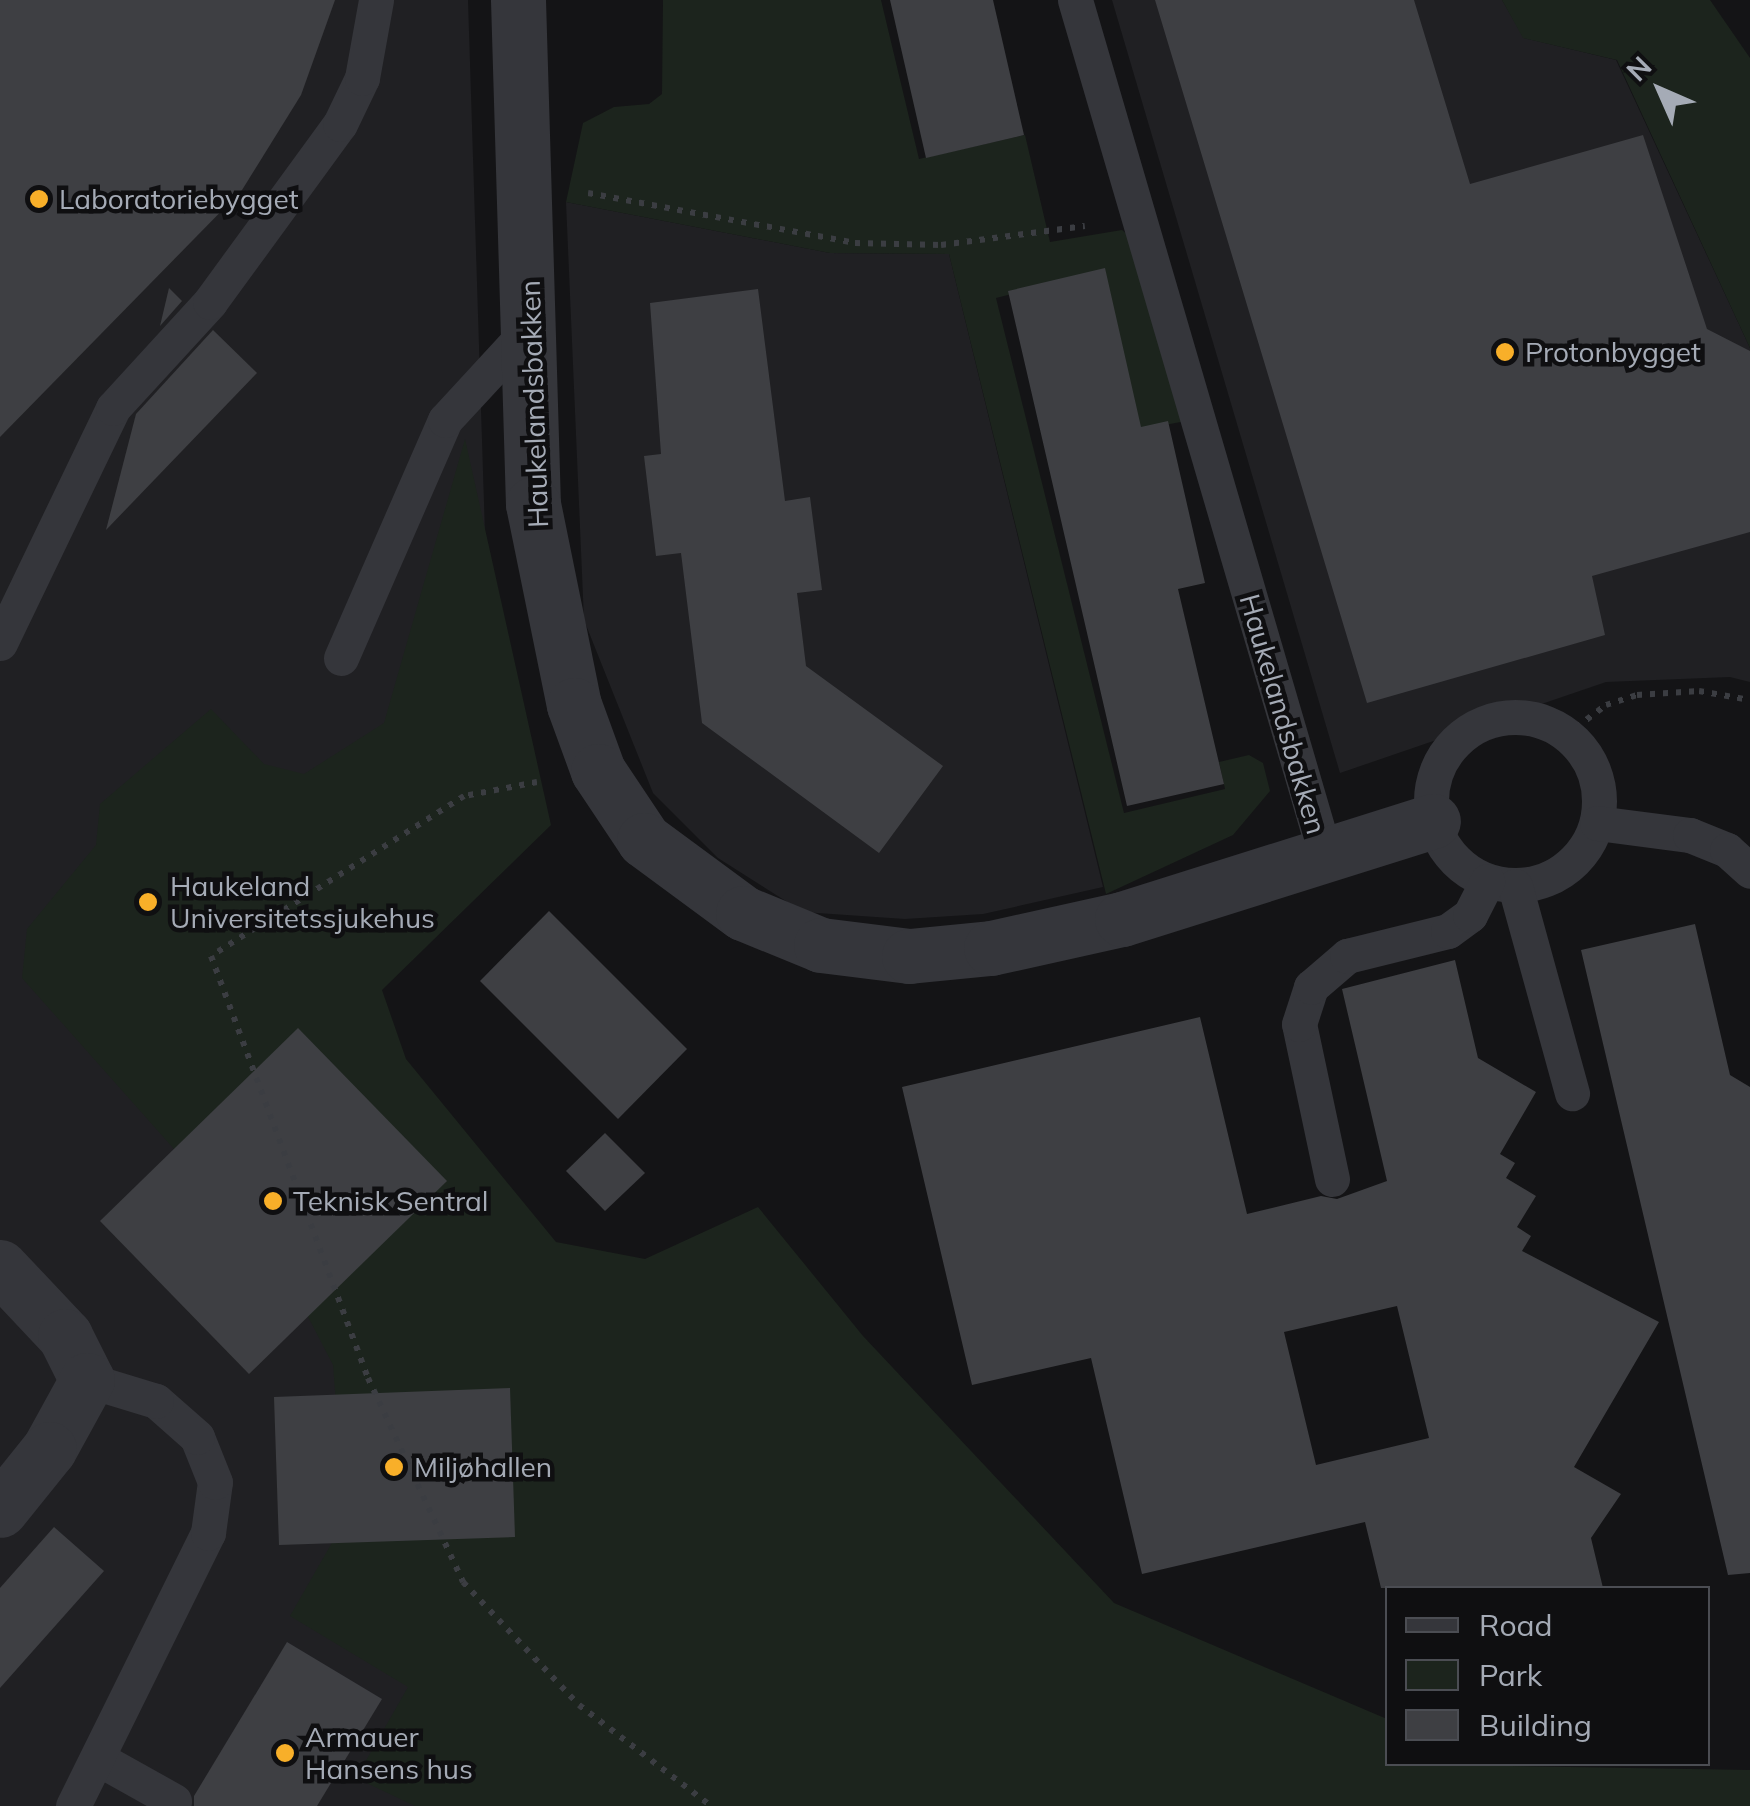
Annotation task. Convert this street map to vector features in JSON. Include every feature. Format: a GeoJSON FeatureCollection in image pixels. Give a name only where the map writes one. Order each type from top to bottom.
{"type":"FeatureCollection","features":[{"type":"Feature","properties":{"kind":"street","name":"Haukelandsbakken"},"geometry":{"type":"LineString","coordinates":[[518,0],[533,504],[574,705],[598,771],[644,840],[743,913],[821,944],[909,956],[991,948],[1122,920],[1324,851],[1433,821]]}},
{"type":"Feature","properties":{"kind":"street"},"geometry":{"type":"LineString","coordinates":[[0,1267],[64,1336],[87,1380],[49,1449],[0,1510]]}},
{"type":"Feature","properties":{"kind":"lane"},"geometry":{"type":"LineString","coordinates":[[0,643],[113,408],[210,302],[340,124],[362,78],[376,0]]}},
{"type":"Feature","properties":{"kind":"lane","name":"Haukelandsbakken"},"geometry":{"type":"LineString","coordinates":[[1074,0],[1324,851]]}},
{"type":"Feature","properties":{"kind":"lane"},"geometry":{"type":"LineString","coordinates":[[341,658],[445,420],[529,330]]}},
{"type":"Feature","properties":{"kind":"lane"},"geometry":{"type":"LineString","coordinates":[[1332,1179],[1299,1024],[1311,987],[1347,956],[1448,931],[1501,883],[1566,868],[1597,823],[1593,768],[1566,735],[1530,718],[1476,726],[1438,767],[1433,821],[1444,847],[1501,883],[1572,1093]]}},
{"type":"Feature","properties":{"kind":"lane"},"geometry":{"type":"LineString","coordinates":[[1597,823],[1690,835],[1727,850],[1750,871]]}},
{"type":"Feature","properties":{"kind":"lane"},"geometry":{"type":"LineString","coordinates":[[73,1806],[208,1534],[216,1482],[198,1437],[156,1401],[87,1380]]}},
{"type":"Feature","properties":{"kind":"lane"},"geometry":{"type":"LineString","coordinates":[[99,1759],[174,1802]]}},
{"type":"Feature","properties":{"kind":"path"},"geometry":{"type":"LineString","coordinates":[[590,194],[856,244],[942,245],[1140,218]]}},
{"type":"Feature","properties":{"kind":"path"},"geometry":{"type":"LineString","coordinates":[[1566,735],[1606,705],[1637,695],[1700,691],[1750,700]]}},
{"type":"Feature","properties":{"kind":"path"},"geometry":{"type":"LineString","coordinates":[[598,771],[464,796],[211,956],[368,1378],[464,1582],[579,1705],[711,1806]]}},
{"type":"Feature","properties":{"kind":"shaded area","name":"Haukeland Universitetssjukehus"},"geometry":{"type":"Polygon","coordinates":[[[0,0],[468,0],[488,629],[211,957],[757,1806],[0,1806],[0,0]]]}},
{"type":"Feature","properties":{"kind":"shaded area","name":"Protonbygget"},"geometry":{"type":"Polygon","coordinates":[[[1112,0],[1502,0],[1524,38],[1616,60],[1750,348],[1750,682],[1730,677],[1606,682],[1340,773],[1112,0]]]}},
{"type":"Feature","properties":{"kind":"shaded area"},"geometry":{"type":"Polygon","coordinates":[[[566,202],[830,253],[949,254],[1103,887],[983,914],[905,919],[803,912],[718,858],[653,793],[584,620],[566,202]]]}},
{"type":"Feature","properties":{"kind":"green space"},"geometry":{"type":"Polygon","coordinates":[[[663,0],[881,0],[919,159],[1025,135],[1050,242],[1122,230],[1138,243],[1186,421],[1138,430],[1098,272],[996,298],[1124,813],[1225,789],[1219,762],[1249,755],[1263,763],[1270,791],[1233,835],[1106,894],[949,254],[830,253],[566,202],[583,123],[614,107],[649,104],[662,94],[663,0]]]}},
{"type":"Feature","properties":{"kind":"green space"},"geometry":{"type":"Polygon","coordinates":[[[1502,0],[1710,0],[1750,58],[1750,348],[1617,60],[1523,38],[1502,0]]]}},
{"type":"Feature","properties":{"kind":"green space"},"geometry":{"type":"Polygon","coordinates":[[[465,439],[551,825],[382,990],[406,1059],[556,1242],[645,1259],[758,1207],[863,1336],[1114,1603],[1385,1718],[1385,1766],[1750,1770],[1750,1806],[415,1806],[356,1778],[408,1687],[290,1616],[345,1520],[333,1365],[287,1276],[22,978],[27,929],[96,845],[100,804],[211,709],[264,764],[304,774],[384,723],[465,439]]]}},
{"type":"Feature","properties":{"kind":"building"},"geometry":{"type":"Polygon","coordinates":[[[0,0],[335,0],[301,95],[242,190],[0,437],[0,0]]]}},
{"type":"Feature","properties":{"kind":"building"},"geometry":{"type":"Polygon","coordinates":[[[890,0],[993,0],[1024,135],[926,158],[890,0]]]}},
{"type":"Feature","properties":{"kind":"building","name":"Protonbygget"},"geometry":{"type":"Polygon","coordinates":[[[1155,0],[1414,0],[1470,184],[1643,135],[1707,329],[1750,351],[1750,532],[1592,576],[1605,635],[1367,703],[1155,0]]]}},
{"type":"Feature","properties":{"kind":"building"},"geometry":{"type":"Polygon","coordinates":[[[1105,268],[1141,427],[1168,421],[1205,583],[1178,589],[1224,784],[1127,806],[1008,291],[1105,268]]]}},
{"type":"Feature","properties":{"kind":"building"},"geometry":{"type":"Polygon","coordinates":[[[169,288],[182,301],[160,326],[169,288]]]}},
{"type":"Feature","properties":{"kind":"building"},"geometry":{"type":"Polygon","coordinates":[[[758,289],[785,501],[810,497],[822,590],[797,593],[806,666],[943,766],[879,853],[702,723],[681,553],[656,556],[644,456],[661,454],[650,303],[758,289]]]}},
{"type":"Feature","properties":{"kind":"building"},"geometry":{"type":"Polygon","coordinates":[[[213,330],[257,373],[106,530],[136,414],[213,330]]]}},
{"type":"Feature","properties":{"kind":"building"},"geometry":{"type":"Polygon","coordinates":[[[549,911],[687,1049],[618,1119],[480,981],[549,911]]]}},
{"type":"Feature","properties":{"kind":"building"},"geometry":{"type":"Polygon","coordinates":[[[1695,924],[1730,1075],[1750,1087],[1750,1573],[1728,1575],[1581,950],[1695,924]]]}},
{"type":"Feature","properties":{"kind":"building"},"geometry":{"type":"Polygon","coordinates":[[[1455,960],[1478,1058],[1536,1092],[1500,1154],[1515,1163],[1506,1178],[1536,1196],[1517,1227],[1531,1236],[1522,1251],[1659,1322],[1574,1467],[1621,1494],[1591,1538],[1603,1586],[1381,1588],[1365,1522],[1142,1574],[1091,1358],[972,1385],[902,1087],[1200,1017],[1247,1214],[1321,1196],[1337,1199],[1387,1181],[1342,989],[1455,960]],[[1397,1306],[1284,1332],[1316,1465],[1429,1438],[1397,1306]]]}},
{"type":"Feature","properties":{"kind":"building","name":"Teknisk Sentral"},"geometry":{"type":"Polygon","coordinates":[[[298,1028],[447,1181],[249,1374],[100,1221],[298,1028]]]}},
{"type":"Feature","properties":{"kind":"building"},"geometry":{"type":"Polygon","coordinates":[[[605,1133],[645,1173],[605,1211],[566,1171],[605,1133]]]}},
{"type":"Feature","properties":{"kind":"building","name":"Miljøhallen"},"geometry":{"type":"Polygon","coordinates":[[[510,1388],[515,1537],[279,1545],[274,1397],[510,1388]]]}},
{"type":"Feature","properties":{"kind":"building"},"geometry":{"type":"Polygon","coordinates":[[[54,1527],[104,1571],[0,1688],[0,1588],[54,1527]]]}},
{"type":"Feature","properties":{"kind":"building","name":"Armauer Hansens hus"},"geometry":{"type":"Polygon","coordinates":[[[287,1642],[382,1699],[317,1806],[194,1806],[194,1796],[287,1642]]]}},
{"type":"Feature","properties":{"kind":"place","name":"Laboratoriebygget"},"geometry":{"type":"Point","coordinates":[39,199]}},
{"type":"Feature","properties":{"kind":"place","name":"Protonbygget"},"geometry":{"type":"Point","coordinates":[1505,352]}},
{"type":"Feature","properties":{"kind":"place","name":"Haukeland Universitetssjukehus"},"geometry":{"type":"Point","coordinates":[148,902]}},
{"type":"Feature","properties":{"kind":"place","name":"Teknisk Sentral"},"geometry":{"type":"Point","coordinates":[273,1201]}},
{"type":"Feature","properties":{"kind":"place","name":"Miljøhallen"},"geometry":{"type":"Point","coordinates":[394,1467]}},
{"type":"Feature","properties":{"kind":"place","name":"Armauer Hansens hus"},"geometry":{"type":"Point","coordinates":[285,1753]}}]}
